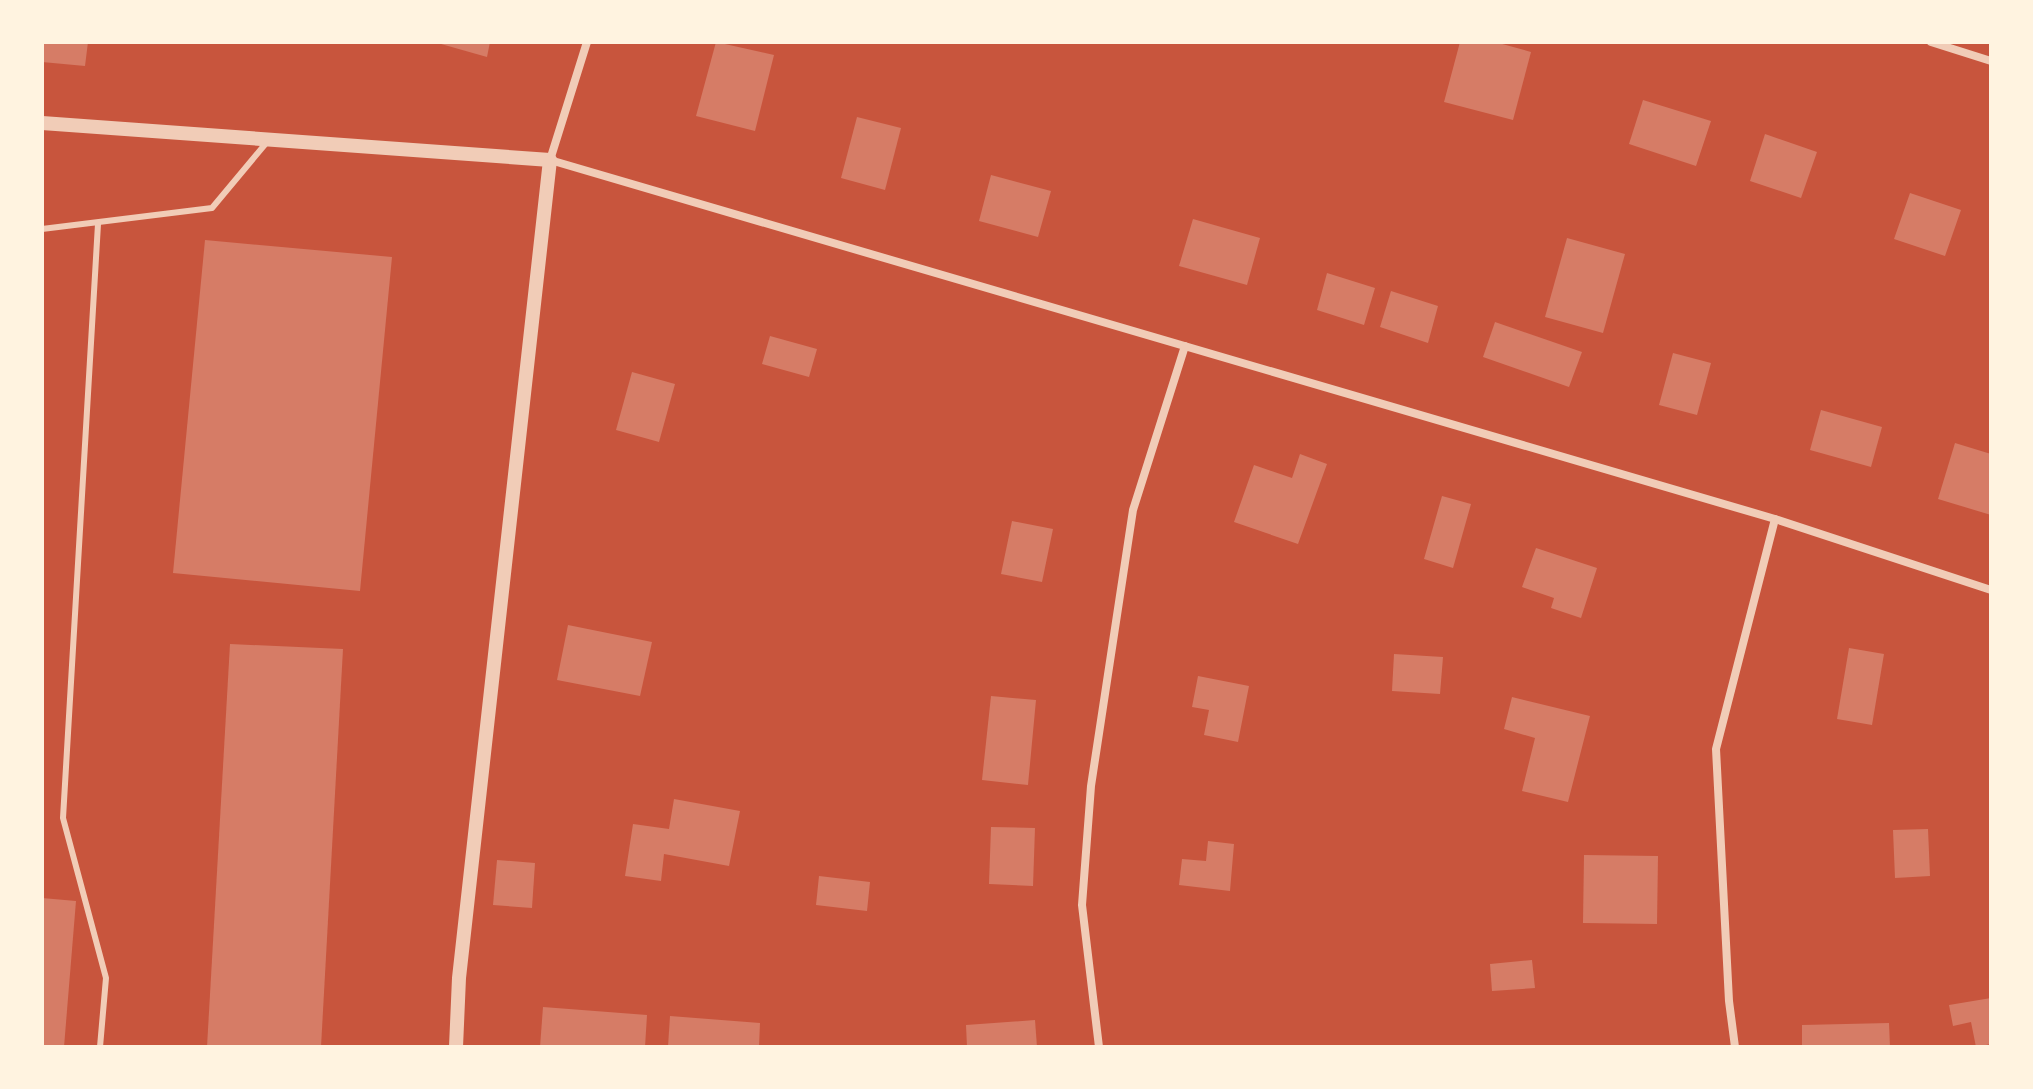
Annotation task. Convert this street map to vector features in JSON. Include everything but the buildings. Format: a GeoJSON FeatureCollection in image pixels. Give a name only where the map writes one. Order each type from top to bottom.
{"type":"FeatureCollection","features":[{"type":"Feature","properties":{"kind":"street"},"geometry":{"type":"LineString","coordinates":[[456,1047],[459,978],[550,160],[587,42]]}},
{"type":"Feature","properties":{"kind":"street"},"geometry":{"type":"LineString","coordinates":[[1931,42],[1991,61]]}},
{"type":"Feature","properties":{"kind":"street"},"geometry":{"type":"LineString","coordinates":[[42,123],[550,160],[1775,519],[1991,590]]}},
{"type":"Feature","properties":{"kind":"street"},"geometry":{"type":"LineString","coordinates":[[1099,1047],[1082,905],[1091,786],[1133,510],[1185,346]]}},
{"type":"Feature","properties":{"kind":"street"},"geometry":{"type":"LineString","coordinates":[[1735,1047],[1729,1001],[1716,749],[1775,519]]}},
{"type":"Feature","properties":{"kind":"lane"},"geometry":{"type":"LineString","coordinates":[[42,229],[212,208],[269,140]]}},
{"type":"Feature","properties":{"kind":"lane"},"geometry":{"type":"LineString","coordinates":[[98,224],[63,818],[106,978],[100,1047]]}}]}
